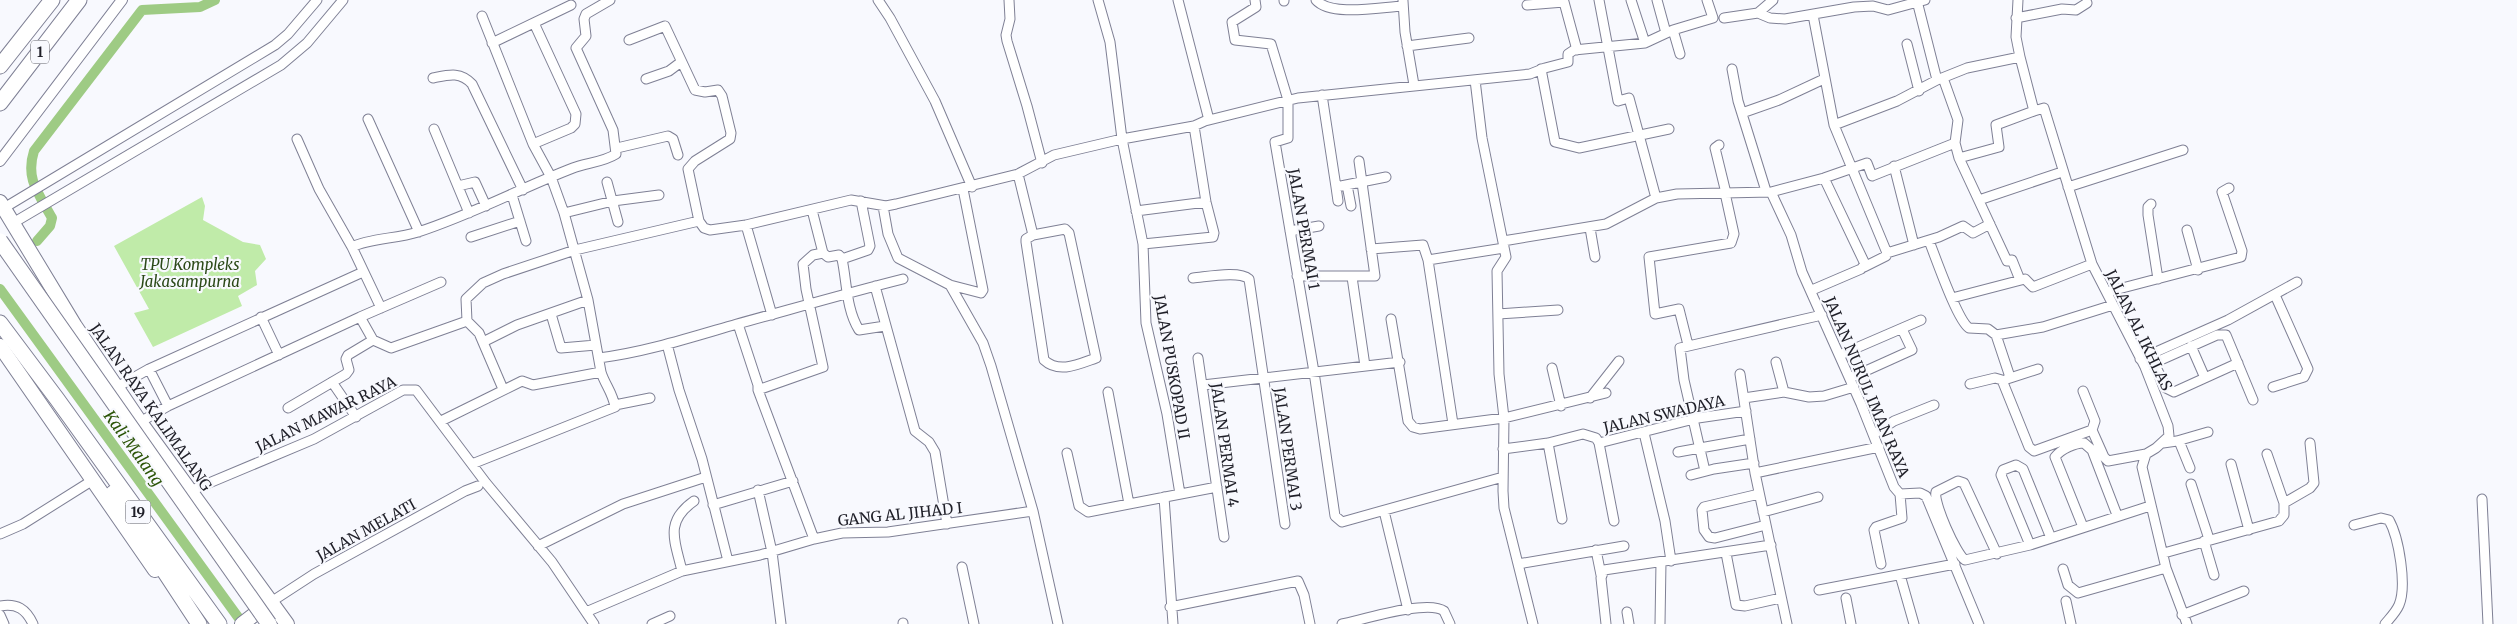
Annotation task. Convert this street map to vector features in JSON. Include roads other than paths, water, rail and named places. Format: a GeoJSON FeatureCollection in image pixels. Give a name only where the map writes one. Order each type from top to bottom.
{"type":"FeatureCollection","features":[{"type":"Feature","properties":{"kind":"highway","name":"1"},"geometry":{"type":"LineString","coordinates":[[0,66],[52,0]]}},
{"type":"Feature","properties":{"kind":"highway","name":"1"},"geometry":{"type":"LineString","coordinates":[[0,103],[79,0]]}},
{"type":"Feature","properties":{"kind":"highway"},"geometry":{"type":"LineString","coordinates":[[38,53],[88,0]]}},
{"type":"Feature","properties":{"kind":"highway"},"geometry":{"type":"LineString","coordinates":[[0,241],[274,614]]}},
{"type":"Feature","properties":{"kind":"highway","name":"19"},"geometry":{"type":"LineString","coordinates":[[0,323],[57,399],[218,624]]}},
{"type":"Feature","properties":{"kind":"highway"},"geometry":{"type":"LineString","coordinates":[[57,399],[106,483],[199,624]]}},
{"type":"Feature","properties":{"kind":"main road","name":"JALAN RAYA KALIMALANG"},"geometry":{"type":"LineString","coordinates":[[2,205],[75,326],[274,614]]}},
{"type":"Feature","properties":{"kind":"main road"},"geometry":{"type":"LineString","coordinates":[[0,346],[192,624]]}},
{"type":"Feature","properties":{"kind":"main road"},"geometry":{"type":"LineString","coordinates":[[242,624],[274,614]]}},
{"type":"Feature","properties":{"kind":"main road"},"geometry":{"type":"LineString","coordinates":[[261,624],[274,614]]}},
{"type":"Feature","properties":{"kind":"street"},"geometry":{"type":"LineString","coordinates":[[0,161],[122,0]]}},
{"type":"Feature","properties":{"kind":"street"},"geometry":{"type":"LineString","coordinates":[[2,205],[28,196],[275,45],[288,34],[317,0]]}},
{"type":"Feature","properties":{"kind":"street"},"geometry":{"type":"LineString","coordinates":[[13,223],[281,65],[307,43],[343,0]]}},
{"type":"Feature","properties":{"kind":"street"},"geometry":{"type":"LineString","coordinates":[[352,247],[368,241],[396,239],[419,232],[486,206],[573,168],[616,154],[617,148],[613,130],[576,48],[586,36],[584,19],[586,14],[610,0]]}},
{"type":"Feature","properties":{"kind":"street"},"geometry":{"type":"LineString","coordinates":[[878,0],[931,93],[967,188],[983,290],[978,293],[950,285],[898,258],[888,234],[883,206]]}},
{"type":"Feature","properties":{"kind":"street"},"geometry":{"type":"LineString","coordinates":[[1009,0],[1010,19],[1006,35],[1007,40],[1042,163]]}},
{"type":"Feature","properties":{"kind":"street","name":"JALAN PUSKOPAD II"},"geometry":{"type":"LineString","coordinates":[[1098,0],[1114,62],[1122,138],[1143,244],[1146,323],[1167,414],[1180,494]]}},
{"type":"Feature","properties":{"kind":"street"},"geometry":{"type":"LineString","coordinates":[[1178,0],[1210,120]]}},
{"type":"Feature","properties":{"kind":"street"},"geometry":{"type":"LineString","coordinates":[[1255,0],[1256,7],[1232,22],[1235,40],[1271,44],[1288,100]]}},
{"type":"Feature","properties":{"kind":"street"},"geometry":{"type":"LineString","coordinates":[[1316,0],[1324,8],[1336,10],[1403,3],[1407,46],[1414,85]]}},
{"type":"Feature","properties":{"kind":"street"},"geometry":{"type":"LineString","coordinates":[[1599,0],[1618,101],[1629,98],[1656,198]]}},
{"type":"Feature","properties":{"kind":"street"},"geometry":{"type":"LineString","coordinates":[[1631,0],[1645,43]]}},
{"type":"Feature","properties":{"kind":"street"},"geometry":{"type":"LineString","coordinates":[[1657,0],[1680,54]]}},
{"type":"Feature","properties":{"kind":"street"},"geometry":{"type":"LineString","coordinates":[[629,40],[665,26],[695,90],[705,92],[716,89],[720,92],[731,133],[730,139],[724,145],[695,160],[688,167],[699,221],[704,228],[710,230],[746,226],[851,200],[883,206],[967,188],[1018,174],[1054,155],[1122,138],[1194,126],[1210,120],[1288,100],[1414,85],[1525,75],[1568,62],[1568,54],[1577,50],[1645,43],[1670,32],[1713,18],[1707,0]]}},
{"type":"Feature","properties":{"kind":"street"},"geometry":{"type":"LineString","coordinates":[[1758,14],[1773,0]]}},
{"type":"Feature","properties":{"kind":"street"},"geometry":{"type":"LineString","coordinates":[[1724,18],[1758,14],[1779,19],[1873,6],[1888,10],[1922,0],[1940,79],[1958,120],[1955,143],[1959,158],[2007,262],[2012,260],[2020,280]]}},
{"type":"Feature","properties":{"kind":"street"},"geometry":{"type":"LineString","coordinates":[[1959,158],[2000,147],[1996,125],[2034,111],[2017,58],[2016,18],[2018,0]]}},
{"type":"Feature","properties":{"kind":"street"},"geometry":{"type":"LineString","coordinates":[[1527,5],[1564,2],[1577,50]]}},
{"type":"Feature","properties":{"kind":"street"},"geometry":{"type":"LineString","coordinates":[[2016,18],[2062,9],[2076,10],[2087,3]]}},
{"type":"Feature","properties":{"kind":"street"},"geometry":{"type":"LineString","coordinates":[[492,43],[571,5]]}},
{"type":"Feature","properties":{"kind":"street"},"geometry":{"type":"LineString","coordinates":[[1813,15],[1834,125],[1886,253]]}},
{"type":"Feature","properties":{"kind":"street"},"geometry":{"type":"LineString","coordinates":[[482,16],[533,144],[551,178],[564,213],[588,300],[600,358],[601,372],[604,382],[611,390],[615,405]]}},
{"type":"Feature","properties":{"kind":"street"},"geometry":{"type":"LineString","coordinates":[[533,144],[571,128],[575,124],[576,114],[534,23]]}},
{"type":"Feature","properties":{"kind":"street"},"geometry":{"type":"LineString","coordinates":[[1407,46],[1470,38]]}},
{"type":"Feature","properties":{"kind":"street"},"geometry":{"type":"LineString","coordinates":[[1907,44],[1919,91]]}},
{"type":"Feature","properties":{"kind":"street"},"geometry":{"type":"LineString","coordinates":[[1834,125],[1919,91],[1940,79],[1982,64],[2017,58]]}},
{"type":"Feature","properties":{"kind":"street"},"geometry":{"type":"LineString","coordinates":[[646,79],[669,71],[681,62]]}},
{"type":"Feature","properties":{"kind":"street"},"geometry":{"type":"LineString","coordinates":[[1541,69],[1554,142],[1579,148],[1669,129]]}},
{"type":"Feature","properties":{"kind":"street","name":"JALAN NURUL IMAN RAYA"},"geometry":{"type":"LineString","coordinates":[[1732,69],[1742,113],[1769,191],[1791,235],[1802,272],[1812,290],[1854,387],[1894,487],[1900,494],[1924,494],[1979,624]]}},
{"type":"Feature","properties":{"kind":"street"},"geometry":{"type":"LineString","coordinates":[[433,78],[451,74],[460,75],[472,84],[523,190]]}},
{"type":"Feature","properties":{"kind":"street"},"geometry":{"type":"LineString","coordinates":[[1742,113],[1779,100],[1824,79]]}},
{"type":"Feature","properties":{"kind":"street"},"geometry":{"type":"LineString","coordinates":[[1476,80],[1482,138],[1506,257],[1497,271],[1499,374],[1504,418],[1502,477],[1504,508],[1534,624]]}},
{"type":"Feature","properties":{"kind":"street"},"geometry":{"type":"LineString","coordinates":[[1322,96],[1338,201]]}},
{"type":"Feature","properties":{"kind":"street","name":"JALAN PERMAI 1"},"geometry":{"type":"LineString","coordinates":[[1288,100],[1288,138],[1275,142],[1314,372],[1335,516],[1342,522],[1384,511]]}},
{"type":"Feature","properties":{"kind":"street","name":"JALAN AL IKHLAS"},"geometry":{"type":"LineString","coordinates":[[2034,111],[2044,108],[2062,172],[2092,264],[2142,363],[2168,426],[2169,436],[2163,443]]}},
{"type":"Feature","properties":{"kind":"street"},"geometry":{"type":"LineString","coordinates":[[368,120],[419,232]]}},
{"type":"Feature","properties":{"kind":"street"},"geometry":{"type":"LineString","coordinates":[[1143,244],[1213,237],[1214,233],[1206,202],[1194,126]]}},
{"type":"Feature","properties":{"kind":"street"},"geometry":{"type":"LineString","coordinates":[[434,129],[468,213]]}},
{"type":"Feature","properties":{"kind":"street"},"geometry":{"type":"LineString","coordinates":[[617,148],[668,136],[673,139],[678,155]]}},
{"type":"Feature","properties":{"kind":"street"},"geometry":{"type":"LineString","coordinates":[[297,139],[319,189],[352,247],[381,308]]}},
{"type":"Feature","properties":{"kind":"street"},"geometry":{"type":"LineString","coordinates":[[1428,260],[1606,224],[1656,198],[1677,194],[1769,191],[1824,178],[1867,163],[1872,176],[1955,143]]}},
{"type":"Feature","properties":{"kind":"street"},"geometry":{"type":"LineString","coordinates":[[1688,345],[1679,309],[1655,314],[1649,258],[1731,243],[1734,234],[1715,148],[1719,145]]}},
{"type":"Feature","properties":{"kind":"street"},"geometry":{"type":"LineString","coordinates":[[2068,187],[2183,150]]}},
{"type":"Feature","properties":{"kind":"street"},"geometry":{"type":"LineString","coordinates":[[1297,276],[1375,276],[1359,161]]}},
{"type":"Feature","properties":{"kind":"street"},"geometry":{"type":"LineString","coordinates":[[1894,166],[1914,245]]}},
{"type":"Feature","properties":{"kind":"street"},"geometry":{"type":"LineString","coordinates":[[1979,200],[2062,172]]}},
{"type":"Feature","properties":{"kind":"street"},"geometry":{"type":"LineString","coordinates":[[1018,174],[1033,235]]}},
{"type":"Feature","properties":{"kind":"street"},"geometry":{"type":"LineString","coordinates":[[1336,187],[1386,177]]}},
{"type":"Feature","properties":{"kind":"street"},"geometry":{"type":"LineString","coordinates":[[1824,178],[1855,240],[1864,267]]}},
{"type":"Feature","properties":{"kind":"street"},"geometry":{"type":"LineString","coordinates":[[458,186],[475,182],[486,206]]}},
{"type":"Feature","properties":{"kind":"street"},"geometry":{"type":"LineString","coordinates":[[607,182],[618,222]]}},
{"type":"Feature","properties":{"kind":"street"},"geometry":{"type":"LineString","coordinates":[[1347,185],[1351,206]]}},
{"type":"Feature","properties":{"kind":"street"},"geometry":{"type":"LineString","coordinates":[[2107,292],[2198,270],[2242,256],[2222,191],[2229,188]]}},
{"type":"Feature","properties":{"kind":"street"},"geometry":{"type":"LineString","coordinates":[[512,195],[526,241]]}},
{"type":"Feature","properties":{"kind":"street"},"geometry":{"type":"LineString","coordinates":[[564,213],[613,201],[660,195]]}},
{"type":"Feature","properties":{"kind":"street"},"geometry":{"type":"LineString","coordinates":[[842,259],[868,250],[870,246],[862,201]]}},
{"type":"Feature","properties":{"kind":"street"},"geometry":{"type":"LineString","coordinates":[[1136,211],[1206,202]]}},
{"type":"Feature","properties":{"kind":"street"},"geometry":{"type":"LineString","coordinates":[[2150,204],[2148,215],[2158,279]]}},
{"type":"Feature","properties":{"kind":"street"},"geometry":{"type":"LineString","coordinates":[[812,210],[823,253]]}},
{"type":"Feature","properties":{"kind":"street"},"geometry":{"type":"LineString","coordinates":[[471,237],[520,221]]}},
{"type":"Feature","properties":{"kind":"street"},"geometry":{"type":"LineString","coordinates":[[503,389],[476,328],[467,321],[466,299],[483,282],[575,250],[699,221]]}},
{"type":"Feature","properties":{"kind":"street"},"geometry":{"type":"LineString","coordinates":[[1812,290],[1886,256],[1886,253],[1929,241],[1963,226],[1973,232],[1990,224]]}},
{"type":"Feature","properties":{"kind":"street"},"geometry":{"type":"LineString","coordinates":[[746,226],[772,315]]}},
{"type":"Feature","properties":{"kind":"street"},"geometry":{"type":"LineString","coordinates":[[1290,231],[1319,226]]}},
{"type":"Feature","properties":{"kind":"street"},"geometry":{"type":"LineString","coordinates":[[1590,228],[1595,257]]}},
{"type":"Feature","properties":{"kind":"street"},"geometry":{"type":"LineString","coordinates":[[1065,229],[1069,234],[1096,358],[1062,368],[1050,365],[1044,360],[1026,242],[1026,239],[1033,235],[1065,229]]}},
{"type":"Feature","properties":{"kind":"street"},"geometry":{"type":"LineString","coordinates":[[2187,230],[2198,270]]}},
{"type":"Feature","properties":{"kind":"street"},"geometry":{"type":"LineString","coordinates":[[1929,241],[1952,298],[1966,326],[1969,328],[1988,329],[1996,335],[2006,379],[2032,450],[2038,451],[2092,430]]}},
{"type":"Feature","properties":{"kind":"street"},"geometry":{"type":"LineString","coordinates":[[1371,249],[1424,245],[1428,260],[1453,424]]}},
{"type":"Feature","properties":{"kind":"street"},"geometry":{"type":"LineString","coordinates":[[758,390],[823,367],[809,304],[803,264],[813,255],[823,253],[828,256],[839,255],[842,259],[854,323],[859,330],[885,326]]}},
{"type":"Feature","properties":{"kind":"street"},"geometry":{"type":"LineString","coordinates":[[1952,298],[2026,279],[2033,288],[2092,264]]}},
{"type":"Feature","properties":{"kind":"street"},"geometry":{"type":"LineString","coordinates":[[117,387],[149,369],[363,272]]}},
{"type":"Feature","properties":{"kind":"street","name":"JALAN PERMAI 3"},"geometry":{"type":"LineString","coordinates":[[1193,278],[1235,275],[1245,276],[1249,279],[1285,524]]}},
{"type":"Feature","properties":{"kind":"street"},"geometry":{"type":"LineString","coordinates":[[1352,276],[1364,366]]}},
{"type":"Feature","properties":{"kind":"street"},"geometry":{"type":"LineString","coordinates":[[600,358],[667,344],[847,292],[903,279]]}},
{"type":"Feature","properties":{"kind":"street"},"geometry":{"type":"LineString","coordinates":[[140,422],[168,406],[360,317],[441,282]]}},
{"type":"Feature","properties":{"kind":"street"},"geometry":{"type":"LineString","coordinates":[[2142,363],[2228,320],[2297,282]]}},
{"type":"Feature","properties":{"kind":"street"},"geometry":{"type":"LineString","coordinates":[[950,285],[983,343],[1033,510],[1058,624]]}},
{"type":"Feature","properties":{"kind":"street"},"geometry":{"type":"LineString","coordinates":[[875,286],[915,431],[929,442],[935,452],[947,524]]}},
{"type":"Feature","properties":{"kind":"street"},"geometry":{"type":"LineString","coordinates":[[2273,387],[2304,377],[2308,369],[2275,295]]}},
{"type":"Feature","properties":{"kind":"street"},"geometry":{"type":"LineString","coordinates":[[483,342],[517,325],[588,300]]}},
{"type":"Feature","properties":{"kind":"street"},"geometry":{"type":"LineString","coordinates":[[1996,335],[2043,327],[2113,305]]}},
{"type":"Feature","properties":{"kind":"street"},"geometry":{"type":"LineString","coordinates":[[1498,314],[1558,310]]}},
{"type":"Feature","properties":{"kind":"street"},"geometry":{"type":"LineString","coordinates":[[551,314],[561,348],[596,345]]}},
{"type":"Feature","properties":{"kind":"street"},"geometry":{"type":"LineString","coordinates":[[1705,471],[1680,348],[1822,315]]}},
{"type":"Feature","properties":{"kind":"street"},"geometry":{"type":"LineString","coordinates":[[261,317],[280,355]]}},
{"type":"Feature","properties":{"kind":"street"},"geometry":{"type":"LineString","coordinates":[[360,317],[373,340],[391,348],[467,321]]}},
{"type":"Feature","properties":{"kind":"street"},"geometry":{"type":"LineString","coordinates":[[1391,319],[1400,362],[1408,421],[1413,427],[1420,429],[1504,418],[1561,406],[1606,393]]}},
{"type":"Feature","properties":{"kind":"street"},"geometry":{"type":"LineString","coordinates":[[1840,355],[1921,320]]}},
{"type":"Feature","properties":{"kind":"street"},"geometry":{"type":"LineString","coordinates":[[738,324],[758,384],[758,390],[814,539]]}},
{"type":"Feature","properties":{"kind":"street"},"geometry":{"type":"LineString","coordinates":[[1850,378],[1912,350],[1902,329]]}},
{"type":"Feature","properties":{"kind":"street"},"geometry":{"type":"LineString","coordinates":[[2142,363],[2154,363],[2221,334],[2226,335],[2253,400]]}},
{"type":"Feature","properties":{"kind":"street"},"geometry":{"type":"LineString","coordinates":[[288,408],[348,372],[346,359],[348,355],[373,340]]}},
{"type":"Feature","properties":{"kind":"street"},"geometry":{"type":"LineString","coordinates":[[667,344],[706,477],[728,561]]}},
{"type":"Feature","properties":{"kind":"street"},"geometry":{"type":"LineString","coordinates":[[2191,346],[2205,378]]}},
{"type":"Feature","properties":{"kind":"street","name":"JALAN PERMAI 4"},"geometry":{"type":"LineString","coordinates":[[1198,358],[1224,537]]}},
{"type":"Feature","properties":{"kind":"street"},"geometry":{"type":"LineString","coordinates":[[1590,398],[1620,361]]}},
{"type":"Feature","properties":{"kind":"street"},"geometry":{"type":"LineString","coordinates":[[1203,385],[1400,362]]}},
{"type":"Feature","properties":{"kind":"street"},"geometry":{"type":"LineString","coordinates":[[1776,362],[1784,392]]}},
{"type":"Feature","properties":{"kind":"street"},"geometry":{"type":"LineString","coordinates":[[2154,363],[2166,388],[2170,391],[2238,363]]}},
{"type":"Feature","properties":{"kind":"street"},"geometry":{"type":"LineString","coordinates":[[1552,368],[1561,406]]}},
{"type":"Feature","properties":{"kind":"street"},"geometry":{"type":"LineString","coordinates":[[149,369],[168,406]]}},
{"type":"Feature","properties":{"kind":"street"},"geometry":{"type":"LineString","coordinates":[[1970,384],[1996,378],[2006,379],[2038,369]]}},
{"type":"Feature","properties":{"kind":"street"},"geometry":{"type":"LineString","coordinates":[[441,421],[522,381],[533,385],[601,372]]}},
{"type":"Feature","properties":{"kind":"street"},"geometry":{"type":"LineString","coordinates":[[1740,374],[1755,473],[1787,624]]}},
{"type":"Feature","properties":{"kind":"street"},"geometry":{"type":"LineString","coordinates":[[332,382],[356,416]]}},
{"type":"Feature","properties":{"kind":"street"},"geometry":{"type":"LineString","coordinates":[[1744,398],[1784,392],[1809,397],[1824,396],[1854,387]]}},
{"type":"Feature","properties":{"kind":"street","name":"JALAN MAWAR RAYA"},"geometry":{"type":"LineString","coordinates":[[190,491],[314,438],[408,389],[419,393],[472,464],[572,589],[594,624]]}},
{"type":"Feature","properties":{"kind":"street"},"geometry":{"type":"LineString","coordinates":[[2083,391],[2095,421],[2092,430],[2104,457],[2108,461],[2146,454],[2163,443],[2180,441],[2208,432]]}},
{"type":"Feature","properties":{"kind":"street"},"geometry":{"type":"LineString","coordinates":[[1108,392],[1129,504]]}},
{"type":"Feature","properties":{"kind":"street"},"geometry":{"type":"LineString","coordinates":[[472,464],[610,411],[615,405],[650,398]]}},
{"type":"Feature","properties":{"kind":"street"},"geometry":{"type":"LineString","coordinates":[[1874,434],[1894,421],[1934,405]]}},
{"type":"Feature","properties":{"kind":"street","name":"JALAN SWADAYA"},"geometry":{"type":"LineString","coordinates":[[1503,449],[1548,443],[1583,434],[1590,434],[1599,443],[1694,419],[1746,411]]}},
{"type":"Feature","properties":{"kind":"street"},"geometry":{"type":"LineString","coordinates":[[1644,433],[1665,521],[1671,561]]}},
{"type":"Feature","properties":{"kind":"street"},"geometry":{"type":"LineString","coordinates":[[1678,452],[1750,439]]}},
{"type":"Feature","properties":{"kind":"street"},"geometry":{"type":"LineString","coordinates":[[2180,441],[2190,468]]}},
{"type":"Feature","properties":{"kind":"street"},"geometry":{"type":"LineString","coordinates":[[1548,443],[1562,519]]}},
{"type":"Feature","properties":{"kind":"street"},"geometry":{"type":"LineString","coordinates":[[1599,443],[1614,521]]}},
{"type":"Feature","properties":{"kind":"street"},"geometry":{"type":"LineString","coordinates":[[2083,527],[2055,457],[2060,451],[2079,443],[2084,443],[2092,450],[2117,515]]}},
{"type":"Feature","properties":{"kind":"street"},"geometry":{"type":"LineString","coordinates":[[2284,503],[2310,488],[2314,483],[2310,443]]}},
{"type":"Feature","properties":{"kind":"street"},"geometry":{"type":"LineString","coordinates":[[1755,473],[1879,448]]}},
{"type":"Feature","properties":{"kind":"street"},"geometry":{"type":"LineString","coordinates":[[1067,453],[1079,506],[1088,512],[1218,487]]}},
{"type":"Feature","properties":{"kind":"street"},"geometry":{"type":"LineString","coordinates":[[2146,454],[2142,468],[2150,506],[2164,553],[2166,568],[2186,624]]}},
{"type":"Feature","properties":{"kind":"street"},"geometry":{"type":"LineString","coordinates":[[2164,553],[2279,521],[2284,515],[2284,503],[2266,454]]}},
{"type":"Feature","properties":{"kind":"street"},"geometry":{"type":"LineString","coordinates":[[1691,475],[1754,463]]}},
{"type":"Feature","properties":{"kind":"street"},"geometry":{"type":"LineString","coordinates":[[2231,464],[2249,530]]}},
{"type":"Feature","properties":{"kind":"street"},"geometry":{"type":"LineString","coordinates":[[2030,545],[2002,475],[2003,470],[2016,465],[2023,469],[2052,538]]}},
{"type":"Feature","properties":{"kind":"street"},"geometry":{"type":"LineString","coordinates":[[538,546],[623,504],[706,477]]}},
{"type":"Feature","properties":{"kind":"street"},"geometry":{"type":"LineString","coordinates":[[1408,610],[1384,511],[1502,477]]}},
{"type":"Feature","properties":{"kind":"street"},"geometry":{"type":"LineString","coordinates":[[0,534],[23,524],[93,480]]}},
{"type":"Feature","properties":{"kind":"street"},"geometry":{"type":"LineString","coordinates":[[713,505],[793,481]]}},
{"type":"Feature","properties":{"kind":"street"},"geometry":{"type":"LineString","coordinates":[[1997,554],[1964,483],[1958,481],[1936,492],[1936,501],[1961,558],[1969,560],[1997,554],[2030,545],[2117,515],[2150,506]]}},
{"type":"Feature","properties":{"kind":"street"},"geometry":{"type":"LineString","coordinates":[[2191,484],[2207,540],[2214,575]]}},
{"type":"Feature","properties":{"kind":"street","name":"JALAN MELATI"},"geometry":{"type":"LineString","coordinates":[[274,614],[314,574],[465,490],[478,486]]}},
{"type":"Feature","properties":{"kind":"street"},"geometry":{"type":"LineString","coordinates":[[758,490],[772,552],[781,624]]}},
{"type":"Feature","properties":{"kind":"street"},"geometry":{"type":"LineString","coordinates":[[1759,494],[1704,506],[1702,510],[1704,530],[1709,537],[1715,538],[1766,525]]}},
{"type":"Feature","properties":{"kind":"street"},"geometry":{"type":"LineString","coordinates":[[1881,564],[1874,530],[1876,527],[1902,518],[1900,494]]}},
{"type":"Feature","properties":{"kind":"street"},"geometry":{"type":"LineString","coordinates":[[1164,497],[1170,607],[1173,624]]}},
{"type":"Feature","properties":{"kind":"street"},"geometry":{"type":"LineString","coordinates":[[1763,512],[1818,497]]}},
{"type":"Feature","properties":{"kind":"street"},"geometry":{"type":"LineString","coordinates":[[2482,499],[2488,624]]}},
{"type":"Feature","properties":{"kind":"street"},"geometry":{"type":"LineString","coordinates":[[682,571],[674,527],[679,515],[694,501]]}},
{"type":"Feature","properties":{"kind":"street","name":"GANG AL JIHAD I"},"geometry":{"type":"LineString","coordinates":[[586,612],[682,571],[772,552],[814,539],[842,533],[888,532],[1033,510]]}},
{"type":"Feature","properties":{"kind":"street"},"geometry":{"type":"LineString","coordinates":[[2354,525],[2381,518],[2389,520],[2393,527],[2401,565],[2402,591],[2399,605],[2385,624]]}},
{"type":"Feature","properties":{"kind":"street"},"geometry":{"type":"LineString","coordinates":[[1601,575],[1606,570],[1771,545]]}},
{"type":"Feature","properties":{"kind":"street"},"geometry":{"type":"LineString","coordinates":[[1518,564],[1624,546]]}},
{"type":"Feature","properties":{"kind":"street"},"geometry":{"type":"LineString","coordinates":[[1596,550],[1601,575],[1606,624]]}},
{"type":"Feature","properties":{"kind":"street"},"geometry":{"type":"LineString","coordinates":[[1726,553],[1734,600],[1738,606],[1781,598]]}},
{"type":"Feature","properties":{"kind":"street"},"geometry":{"type":"LineString","coordinates":[[1660,624],[1661,562]]}},
{"type":"Feature","properties":{"kind":"street"},"geometry":{"type":"LineString","coordinates":[[1819,590],[1955,564]]}},
{"type":"Feature","properties":{"kind":"street"},"geometry":{"type":"LineString","coordinates":[[962,566],[974,624]]}},
{"type":"Feature","properties":{"kind":"street"},"geometry":{"type":"LineString","coordinates":[[2063,569],[2068,585],[2078,593],[2166,568]]}},
{"type":"Feature","properties":{"kind":"street"},"geometry":{"type":"LineString","coordinates":[[1900,575],[1914,624]]}},
{"type":"Feature","properties":{"kind":"street"},"geometry":{"type":"LineString","coordinates":[[1170,607],[1298,581],[1304,595],[1310,624]]}},
{"type":"Feature","properties":{"kind":"street"},"geometry":{"type":"LineString","coordinates":[[2182,615],[2244,591]]}},
{"type":"Feature","properties":{"kind":"street"},"geometry":{"type":"LineString","coordinates":[[1846,598],[1851,624]]}},
{"type":"Feature","properties":{"kind":"street"},"geometry":{"type":"LineString","coordinates":[[2066,601],[2071,624]]}},
{"type":"Feature","properties":{"kind":"street"},"geometry":{"type":"LineString","coordinates":[[0,606],[10,604],[18,606],[28,614],[33,624]]}},
{"type":"Feature","properties":{"kind":"street"},"geometry":{"type":"LineString","coordinates":[[1342,624],[1367,621],[1408,610],[1440,608],[1447,614],[1450,624]]}},
{"type":"Feature","properties":{"kind":"street"},"geometry":{"type":"LineString","coordinates":[[1627,612],[1629,624]]}},
{"type":"Feature","properties":{"kind":"street"},"geometry":{"type":"LineString","coordinates":[[0,615],[4,624]]}},
{"type":"Feature","properties":{"kind":"street"},"geometry":{"type":"LineString","coordinates":[[652,624],[670,616]]}},
{"type":"Feature","properties":{"kind":"waterway"},"geometry":{"type":"LineString","coordinates":[[37,241],[50,226],[52,218],[38,194],[32,178],[31,170],[34,151],[142,10],[200,7],[215,0]]}},
{"type":"Feature","properties":{"kind":"waterway","name":"Kali Malang"},"geometry":{"type":"LineString","coordinates":[[0,289],[243,624]]}},
{"type":"Feature","properties":{"kind":"park label","name":"TPU Kompleks Jakasampurna"},"geometry":{"type":"Point","coordinates":[190,272]}}]}
